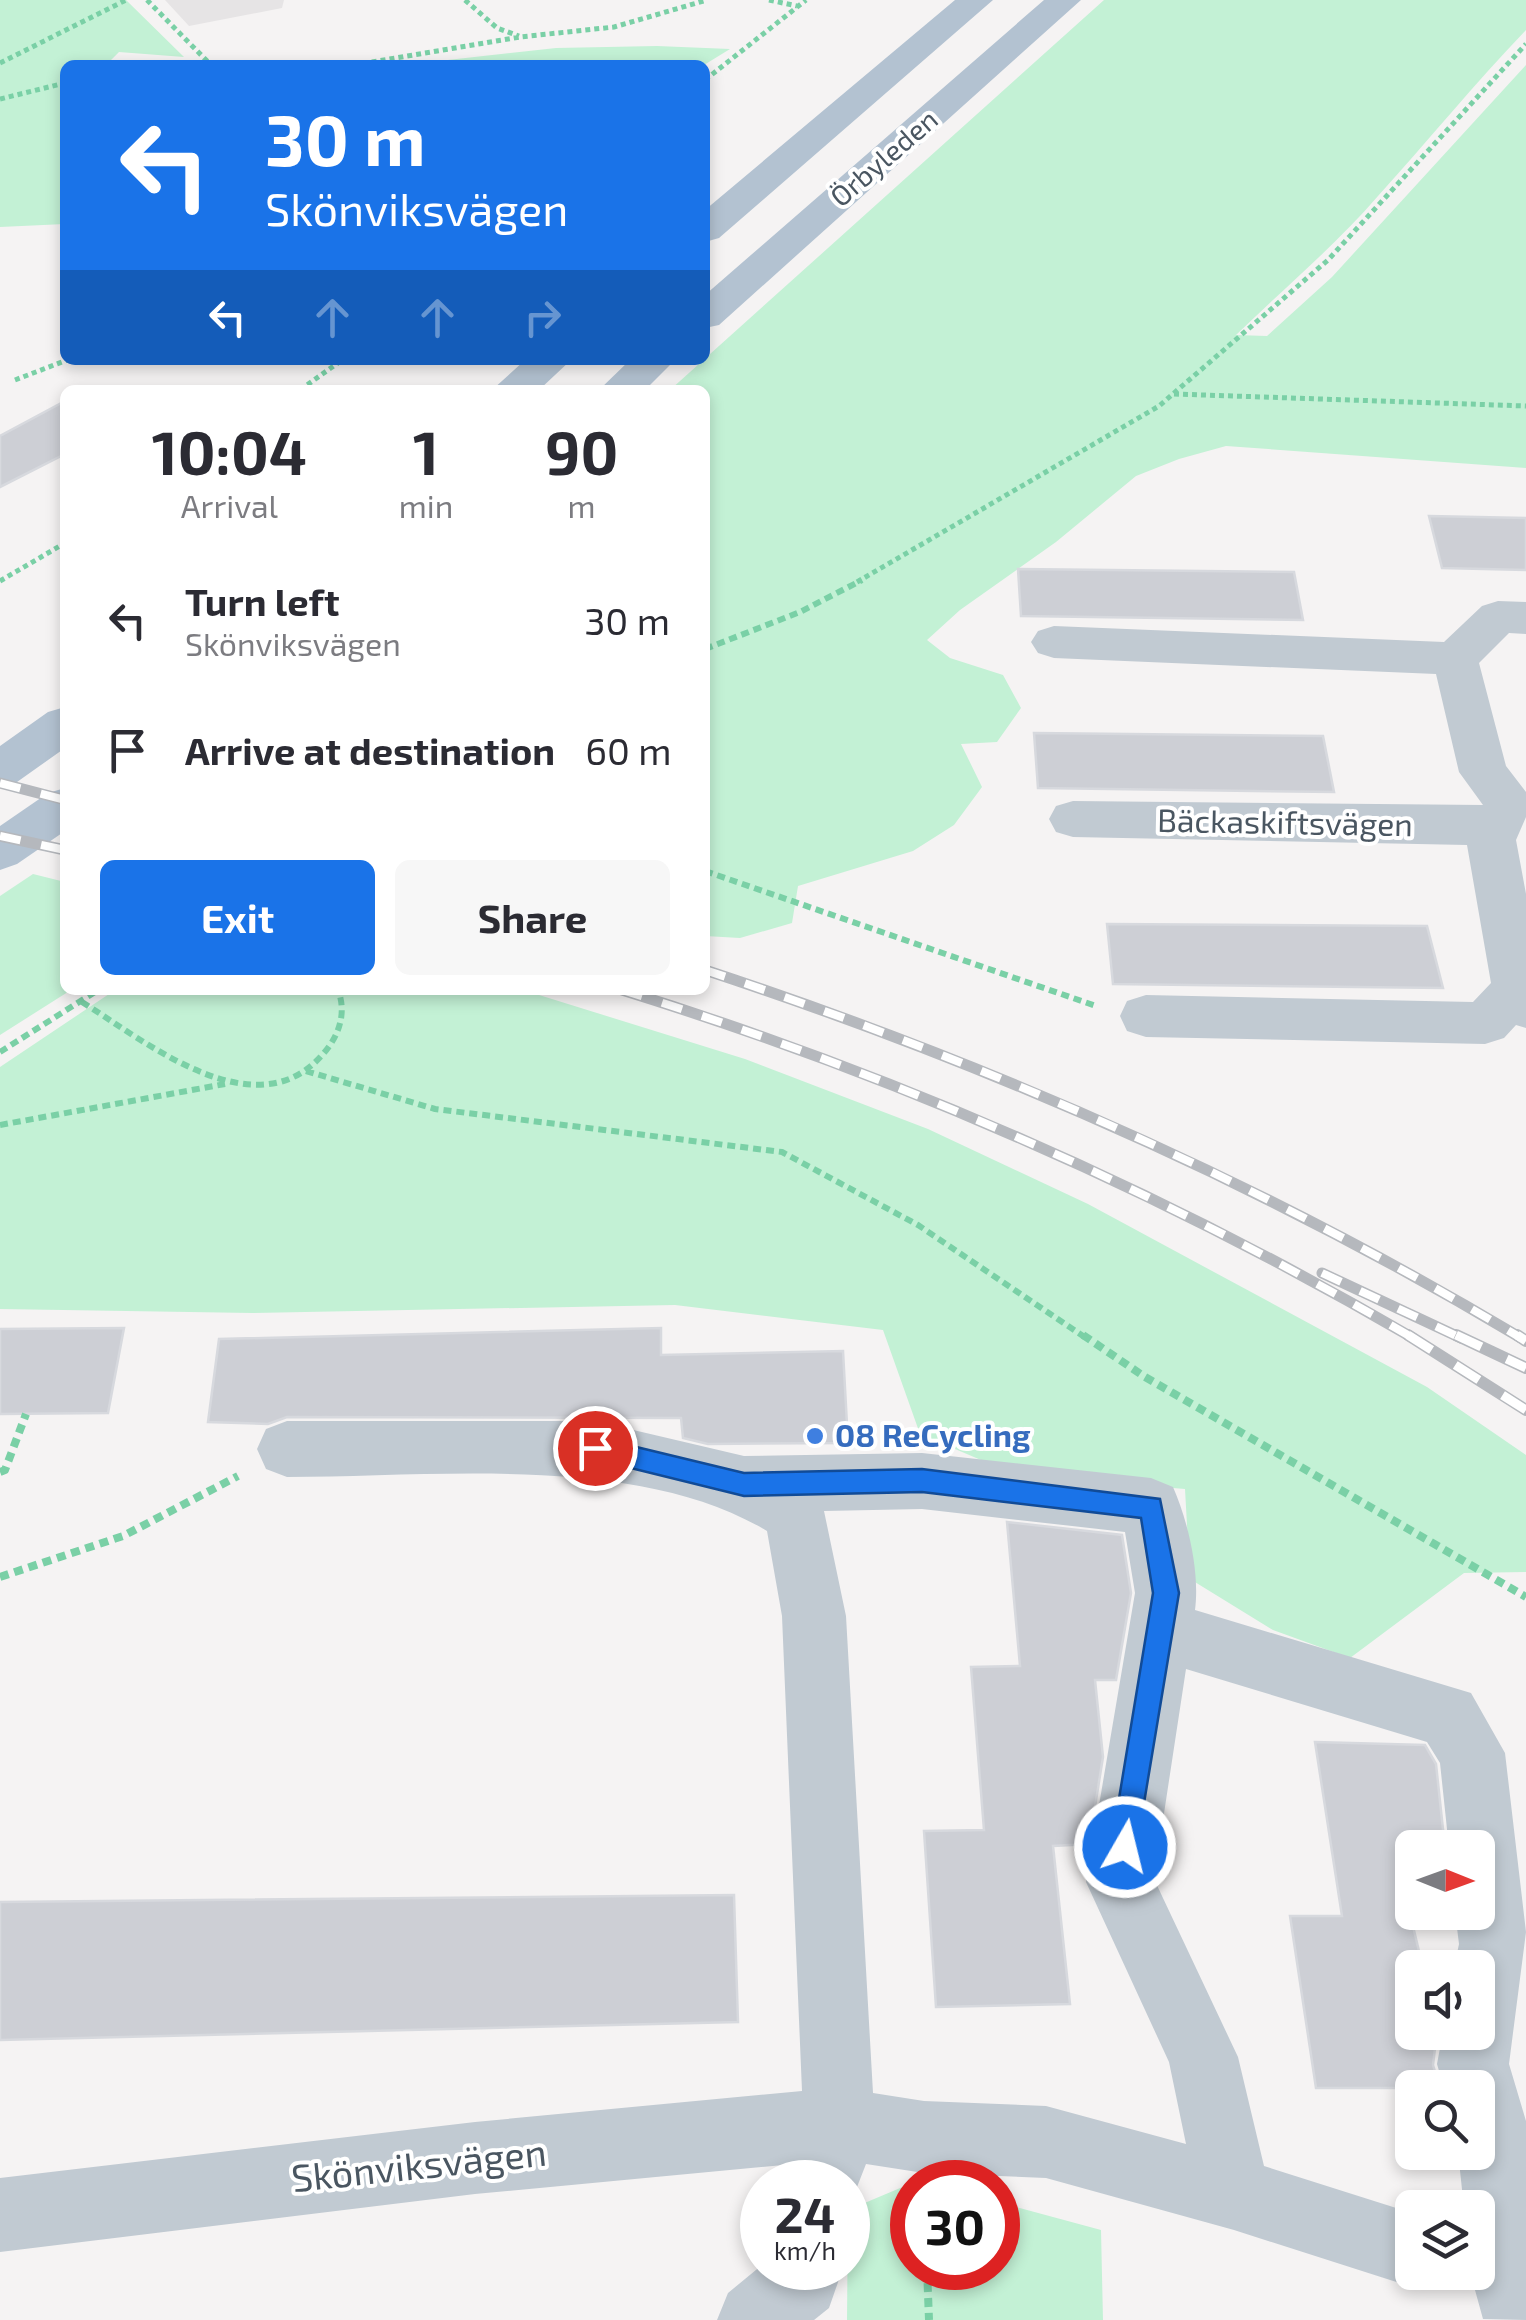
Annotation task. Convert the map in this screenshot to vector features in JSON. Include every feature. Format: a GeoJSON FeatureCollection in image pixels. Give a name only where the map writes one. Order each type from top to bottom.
{"type":"FeatureCollection","features":[{"type":"Feature","properties":{"kind":"main road","name":"Örbyleden"},"geometry":{"type":"LineString","coordinates":[[710,226],[976,0]]}},
{"type":"Feature","properties":{"kind":"main road","name":"Örbyleden"},"geometry":{"type":"LineString","coordinates":[[710,312],[1064,0]]}},
{"type":"Feature","properties":{"kind":"main road"},"geometry":{"type":"LineString","coordinates":[[519,385],[545,365]]}},
{"type":"Feature","properties":{"kind":"main road"},"geometry":{"type":"LineString","coordinates":[[626,385],[649,365]]}},
{"type":"Feature","properties":{"kind":"main road"},"geometry":{"type":"LineString","coordinates":[[0,770],[60,728]]}},
{"type":"Feature","properties":{"kind":"main road"},"geometry":{"type":"LineString","coordinates":[[0,851],[60,809]]}},
{"type":"Feature","properties":{"kind":"street"},"geometry":{"type":"LineString","coordinates":[[1054,642],[1454,659],[1498,617],[1526,618]]}},
{"type":"Feature","properties":{"kind":"street"},"geometry":{"type":"LineString","coordinates":[[1146,1016],[1485,1023],[1522,998],[1491,840],[1502,815],[1483,772],[1454,659]]}},
{"type":"Feature","properties":{"kind":"street","name":"Bäckaskiftsvägen"},"geometry":{"type":"LineString","coordinates":[[1072,819],[1502,815]]}},
{"type":"Feature","properties":{"kind":"street"},"geometry":{"type":"LineString","coordinates":[[288,1448],[595,1448],[744,1484],[922,1480],[1152,1508],[1166,1593],[1120,1882],[1203,2057],[1234,2193]]}},
{"type":"Feature","properties":{"kind":"street"},"geometry":{"type":"LineString","coordinates":[[744,1484],[794,1514],[814,1616],[832,2153]]}},
{"type":"Feature","properties":{"kind":"street"},"geometry":{"type":"LineString","coordinates":[[1160,1630],[1448,1716],[1472,1753],[1493,1944],[1473,2064],[1491,2125],[1500,2288]]}},
{"type":"Feature","properties":{"kind":"street","name":"Skönviksvägen"},"geometry":{"type":"LineString","coordinates":[[0,2215],[476,2158],[832,2153],[924,2137],[1046,2142],[1234,2193],[1395,2245]]}},
{"type":"Feature","properties":{"kind":"street"},"geometry":{"type":"LineString","coordinates":[[755,2320],[791,2290]]}},
{"type":"Feature","properties":{"kind":"path"},"geometry":{"type":"LineString","coordinates":[[0,63],[126,0]]}},
{"type":"Feature","properties":{"kind":"path"},"geometry":{"type":"LineString","coordinates":[[146,0],[208,60]]}},
{"type":"Feature","properties":{"kind":"path"},"geometry":{"type":"LineString","coordinates":[[465,0],[497,28],[520,37]]}},
{"type":"Feature","properties":{"kind":"path"},"geometry":{"type":"LineString","coordinates":[[384,60],[520,37],[614,27],[708,0]]}},
{"type":"Feature","properties":{"kind":"path"},"geometry":{"type":"LineString","coordinates":[[769,0],[798,7]]}},
{"type":"Feature","properties":{"kind":"path"},"geometry":{"type":"LineString","coordinates":[[710,76],[806,0]]}},
{"type":"Feature","properties":{"kind":"path"},"geometry":{"type":"LineString","coordinates":[[710,647],[800,612],[929,544],[1173,394],[1328,260],[1526,44]]}},
{"type":"Feature","properties":{"kind":"path"},"geometry":{"type":"LineString","coordinates":[[0,99],[60,84]]}},
{"type":"Feature","properties":{"kind":"path"},"geometry":{"type":"LineString","coordinates":[[14,380],[60,363]]}},
{"type":"Feature","properties":{"kind":"path"},"geometry":{"type":"LineString","coordinates":[[307,385],[335,365]]}},
{"type":"Feature","properties":{"kind":"path"},"geometry":{"type":"LineString","coordinates":[[1173,394],[1526,406]]}},
{"type":"Feature","properties":{"kind":"path"},"geometry":{"type":"LineString","coordinates":[[0,581],[60,546]]}},
{"type":"Feature","properties":{"kind":"path"},"geometry":{"type":"LineString","coordinates":[[710,873],[1104,1009],[1146,1016]]}},
{"type":"Feature","properties":{"kind":"path"},"geometry":{"type":"LineString","coordinates":[[0,1052],[91,995]]}},
{"type":"Feature","properties":{"kind":"path"},"geometry":{"type":"LineString","coordinates":[[0,1125],[225,1084],[268,1088],[315,1067],[342,1028],[340,995]]}},
{"type":"Feature","properties":{"kind":"path"},"geometry":{"type":"LineString","coordinates":[[82,1002],[225,1084]]}},
{"type":"Feature","properties":{"kind":"path"},"geometry":{"type":"LineString","coordinates":[[306,1071],[435,1108],[782,1152],[918,1225],[1145,1377],[1526,1597]]}},
{"type":"Feature","properties":{"kind":"path"},"geometry":{"type":"LineString","coordinates":[[0,1472],[6,1470],[26,1414]]}},
{"type":"Feature","properties":{"kind":"path"},"geometry":{"type":"LineString","coordinates":[[0,1577],[60,1564],[182,1508],[288,1448]]}},
{"type":"Feature","properties":{"kind":"path"},"geometry":{"type":"LineString","coordinates":[[928,2290],[929,2320]]}},
{"type":"Feature","properties":{"kind":"shaded area"},"geometry":{"type":"Polygon","coordinates":[[[165,0],[284,0],[282,8],[189,26],[165,0]]]}},
{"type":"Feature","properties":{"kind":"green space"},"geometry":{"type":"Polygon","coordinates":[[[0,0],[126,0],[184,57],[119,52],[111,60],[60,60],[60,224],[0,227],[0,0]]]}},
{"type":"Feature","properties":{"kind":"green space"},"geometry":{"type":"Polygon","coordinates":[[[1104,0],[1526,0],[1526,30],[1361,215],[1236,335],[1267,336],[1332,277],[1526,65],[1526,468],[1226,446],[1136,476],[1056,542],[960,610],[927,640],[950,658],[1003,675],[1021,708],[997,742],[961,744],[982,787],[954,825],[913,851],[798,886],[792,923],[740,938],[710,936],[710,385],[676,385],[698,365],[710,365],[710,354],[1104,0]]]}},
{"type":"Feature","properties":{"kind":"green space"},"geometry":{"type":"Polygon","coordinates":[[[556,48],[730,49],[710,61],[448,60],[556,48]]]}},
{"type":"Feature","properties":{"kind":"green space"},"geometry":{"type":"Polygon","coordinates":[[[33,874],[60,881],[60,995],[63,995],[0,1035],[0,896],[33,874]]]}},
{"type":"Feature","properties":{"kind":"green space"},"geometry":{"type":"Polygon","coordinates":[[[108,995],[539,995],[745,1059],[928,1129],[1088,1204],[1427,1387],[1526,1455],[1526,1572],[1464,1573],[1350,1658],[1273,1630],[1190,1579],[1185,1489],[1016,1475],[920,1434],[883,1330],[675,1305],[252,1313],[0,1309],[0,1067],[108,995]]]}},
{"type":"Feature","properties":{"kind":"green space"},"geometry":{"type":"Polygon","coordinates":[[[890,2192],[890,2290],[1020,2290],[1020,2208],[1101,2230],[1103,2320],[847,2320],[847,2290],[870,2290],[870,2201],[890,2192]]]}},
{"type":"Feature","properties":{"kind":"building"},"geometry":{"type":"Polygon","coordinates":[[[60,404],[60,457],[0,487],[0,436],[60,404]]]}},
{"type":"Feature","properties":{"kind":"building"},"geometry":{"type":"Polygon","coordinates":[[[1429,516],[1526,518],[1526,570],[1442,568],[1429,516]]]}},
{"type":"Feature","properties":{"kind":"building"},"geometry":{"type":"Polygon","coordinates":[[[1018,569],[1294,572],[1303,620],[1021,616],[1018,569]]]}},
{"type":"Feature","properties":{"kind":"building"},"geometry":{"type":"Polygon","coordinates":[[[1034,733],[1323,736],[1334,792],[1038,788],[1034,733]]]}},
{"type":"Feature","properties":{"kind":"building"},"geometry":{"type":"Polygon","coordinates":[[[1107,924],[1427,926],[1443,988],[1113,984],[1107,924]]]}},
{"type":"Feature","properties":{"kind":"building"},"geometry":{"type":"Polygon","coordinates":[[[124,1328],[108,1413],[0,1414],[0,1329],[124,1328]]]}},
{"type":"Feature","properties":{"kind":"building"},"geometry":{"type":"Polygon","coordinates":[[[661,1328],[661,1355],[843,1351],[848,1443],[708,1444],[683,1438],[681,1418],[287,1417],[268,1424],[208,1422],[219,1339],[661,1328]]]}},
{"type":"Feature","properties":{"kind":"building"},"geometry":{"type":"Polygon","coordinates":[[[1007,1522],[1122,1535],[1131,1593],[1116,1680],[1095,1680],[1103,1757],[1089,1844],[1053,1846],[1070,2004],[936,2007],[924,1831],[984,1830],[971,1667],[1020,1666],[1007,1522]]]}},
{"type":"Feature","properties":{"kind":"building"},"geometry":{"type":"Polygon","coordinates":[[[1315,1742],[1425,1745],[1436,1764],[1443,1830],[1395,1830],[1395,1930],[1414,1930],[1419,1950],[1395,1950],[1395,2050],[1435,2050],[1435,2070],[1395,2070],[1395,2088],[1316,2088],[1290,1916],[1342,1916],[1315,1742]]]}},
{"type":"Feature","properties":{"kind":"building"},"geometry":{"type":"Polygon","coordinates":[[[734,1895],[738,2022],[0,2040],[0,1902],[734,1895]]]}},
{"type":"Feature","properties":{"kind":"railway"},"geometry":{"type":"LineString","coordinates":[[0,783],[60,799]]}},
{"type":"Feature","properties":{"kind":"railway"},"geometry":{"type":"LineString","coordinates":[[0,836],[60,849]]}},
{"type":"Feature","properties":{"kind":"railway"},"geometry":{"type":"LineString","coordinates":[[710,972],[917,1045],[1123,1131],[1324,1228],[1521,1338]]}},
{"type":"Feature","properties":{"kind":"railway"},"geometry":{"type":"LineString","coordinates":[[637,995],[827,1060],[1027,1142],[1223,1234],[1411,1337]]}},
{"type":"Feature","properties":{"kind":"railway"},"geometry":{"type":"LineString","coordinates":[[1322,1273],[1461,1338]]}},
{"type":"Feature","properties":{"kind":"railway"},"geometry":{"type":"LineString","coordinates":[[1456,1335],[1526,1368]]}},
{"type":"Feature","properties":{"kind":"railway"},"geometry":{"type":"LineString","coordinates":[[1517,1335],[1526,1341]]}},
{"type":"Feature","properties":{"kind":"railway"},"geometry":{"type":"LineString","coordinates":[[1411,1337],[1526,1410]]}},
{"type":"Feature","properties":{"kind":"place","name":"08 ReCycling"},"geometry":{"type":"Point","coordinates":[815,1436]}},
{"type":"Feature","properties":{"kind":"route"},"geometry":{"type":"LineString","coordinates":[[595,1448],[744,1484],[922,1480],[1152,1508],[1166,1593],[1125,1847]]}}]}
